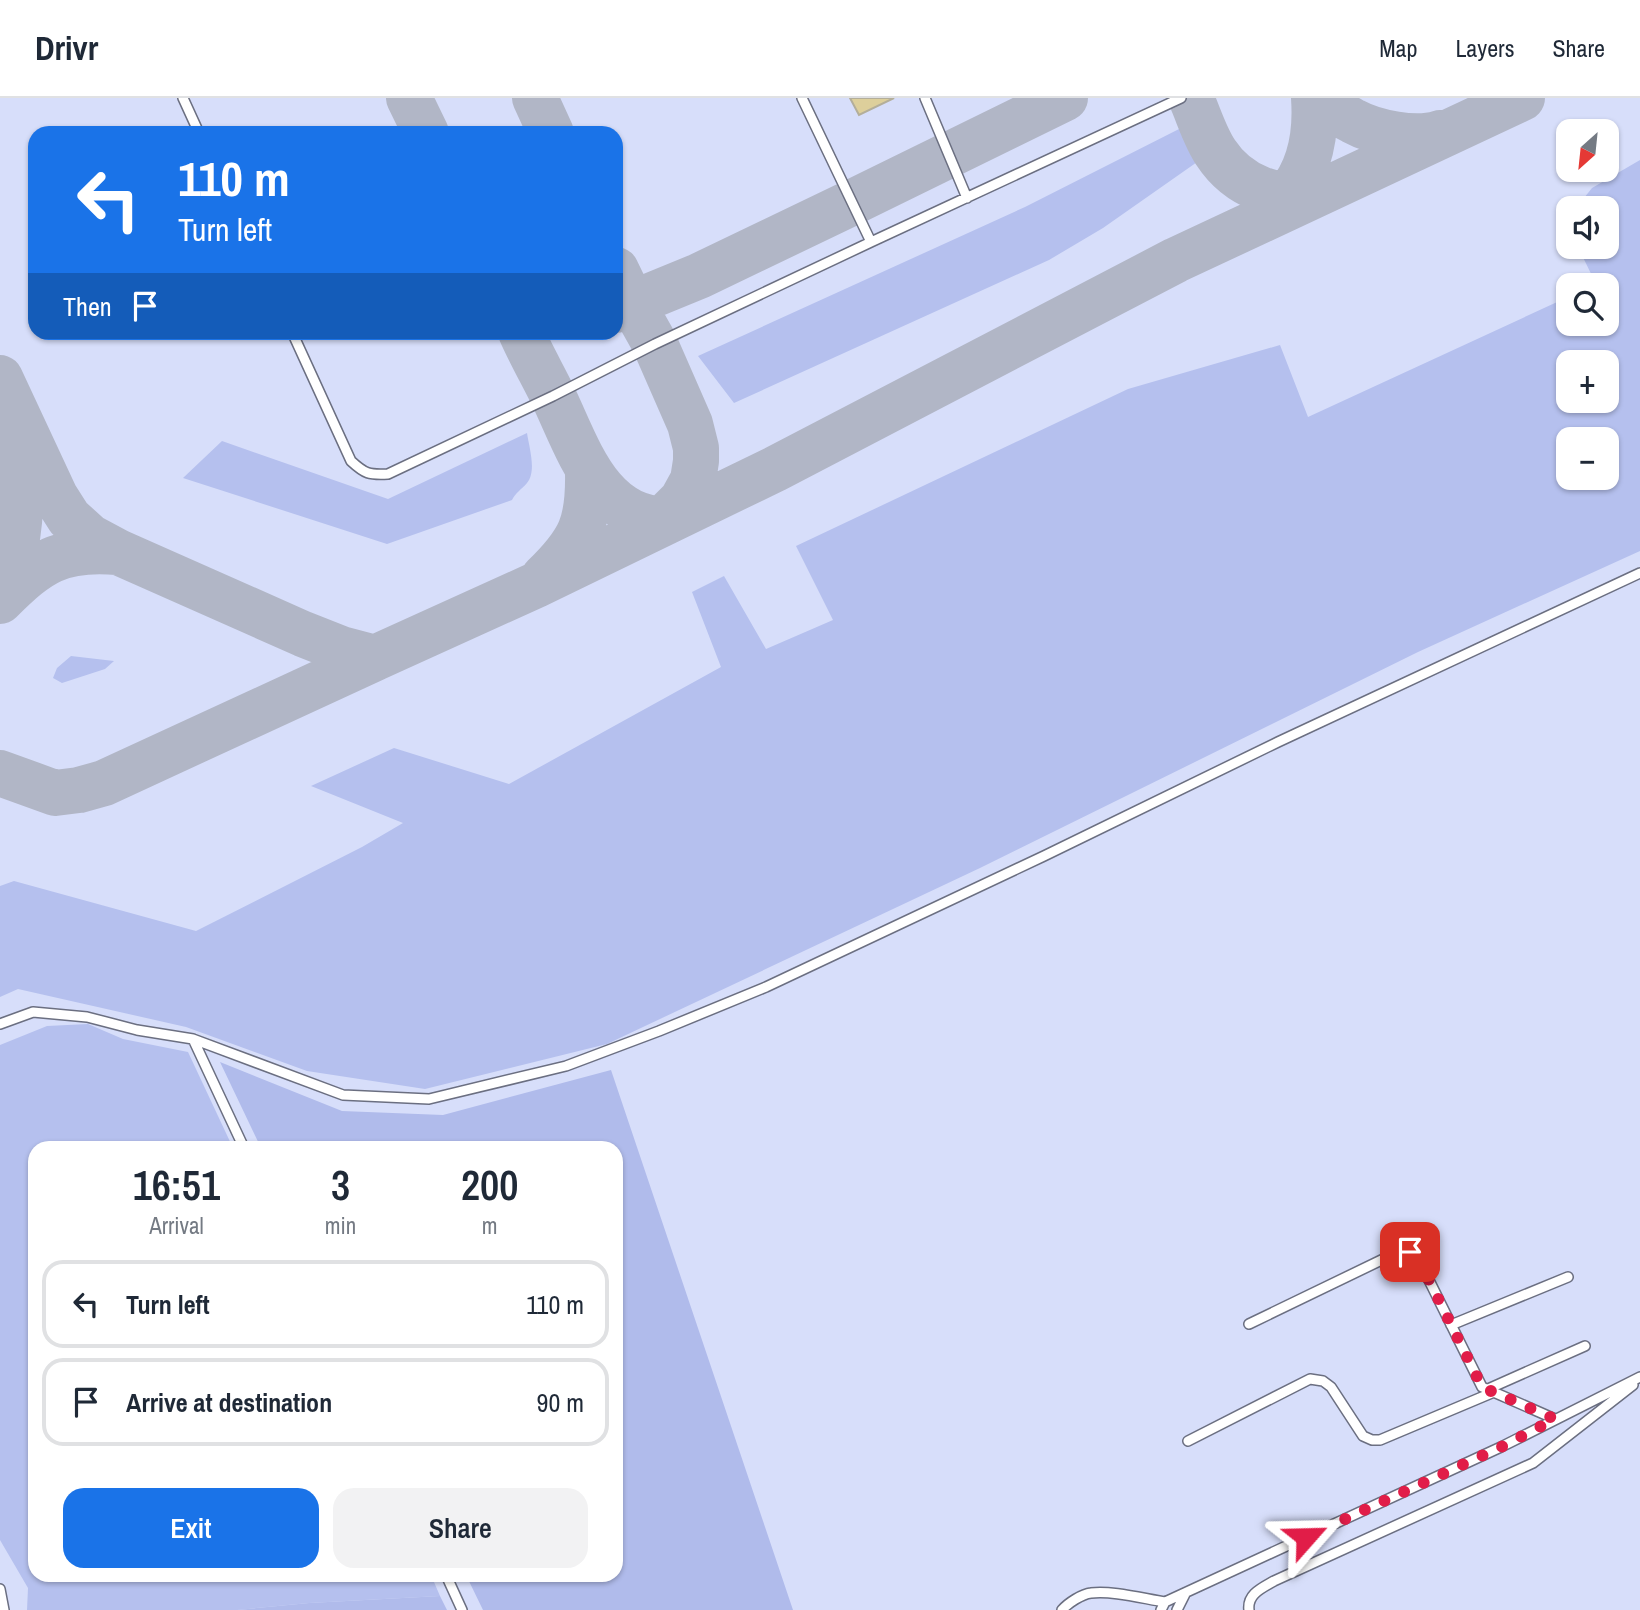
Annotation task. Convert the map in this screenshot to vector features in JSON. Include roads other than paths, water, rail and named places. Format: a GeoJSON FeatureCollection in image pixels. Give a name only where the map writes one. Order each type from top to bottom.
{"type":"FeatureCollection","features":[{"type":"Feature","properties":{"kind":"lane"},"geometry":{"type":"LineString","coordinates":[[183,98],[197,126]]}},
{"type":"Feature","properties":{"kind":"lane"},"geometry":{"type":"LineString","coordinates":[[802,98],[871,242]]}},
{"type":"Feature","properties":{"kind":"lane"},"geometry":{"type":"LineString","coordinates":[[925,98],[967,198]]}},
{"type":"Feature","properties":{"kind":"lane"},"geometry":{"type":"LineString","coordinates":[[296,340],[351,461],[370,475],[388,474],[553,396],[655,344],[1181,98]]}},
{"type":"Feature","properties":{"kind":"lane"},"geometry":{"type":"LineString","coordinates":[[0,1024],[33,1013],[87,1017],[137,1030],[193,1039],[343,1095],[429,1099],[566,1066],[766,988],[1291,736],[1640,573]]}},
{"type":"Feature","properties":{"kind":"lane"},"geometry":{"type":"LineString","coordinates":[[193,1039],[241,1141]]}},
{"type":"Feature","properties":{"kind":"lane"},"geometry":{"type":"LineString","coordinates":[[1249,1324],[1398,1252],[1410,1252],[1417,1256],[1482,1387],[1555,1419]]}},
{"type":"Feature","properties":{"kind":"lane"},"geometry":{"type":"LineString","coordinates":[[1451,1325],[1568,1277]]}},
{"type":"Feature","properties":{"kind":"lane"},"geometry":{"type":"LineString","coordinates":[[1188,1441],[1310,1379],[1322,1381],[1331,1387],[1363,1436],[1380,1440],[1584,1346]]}},
{"type":"Feature","properties":{"kind":"lane"},"geometry":{"type":"LineString","coordinates":[[1062,1610],[1067,1604],[1090,1593],[1123,1595],[1163,1606],[1640,1378]]}},
{"type":"Feature","properties":{"kind":"lane"},"geometry":{"type":"LineString","coordinates":[[1249,1610],[1251,1597],[1274,1581],[1533,1462],[1640,1378]]}},
{"type":"Feature","properties":{"kind":"lane"},"geometry":{"type":"LineString","coordinates":[[449,1582],[463,1610]]}},
{"type":"Feature","properties":{"kind":"lane"},"geometry":{"type":"LineString","coordinates":[[0,1589],[4,1610]]}},
{"type":"Feature","properties":{"kind":"lane"},"geometry":{"type":"LineString","coordinates":[[1177,1610],[1185,1594]]}}]}
